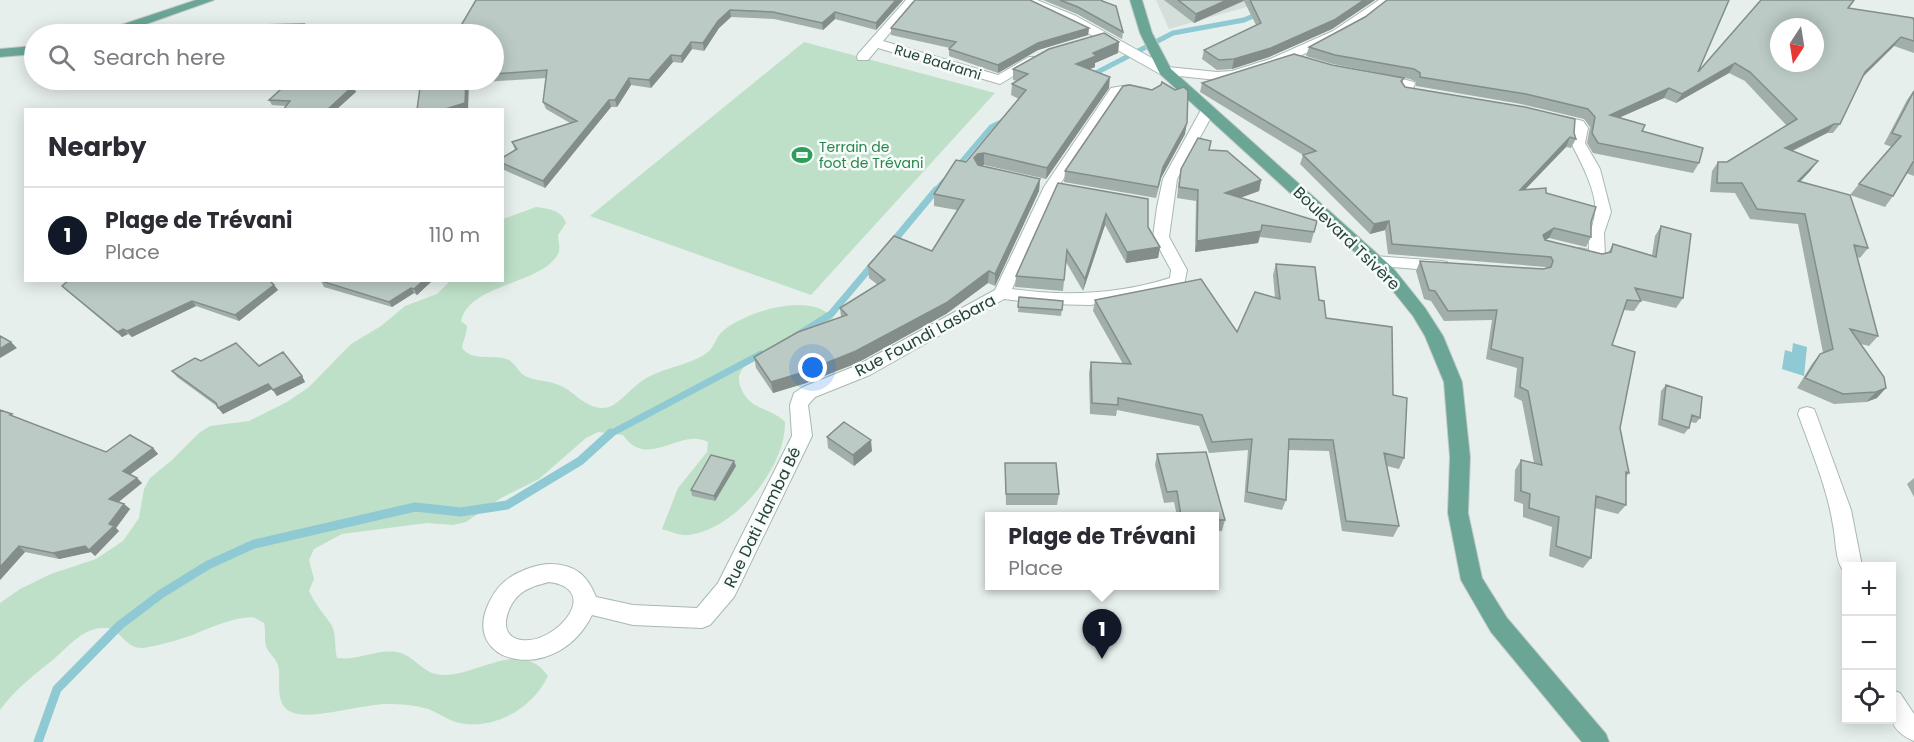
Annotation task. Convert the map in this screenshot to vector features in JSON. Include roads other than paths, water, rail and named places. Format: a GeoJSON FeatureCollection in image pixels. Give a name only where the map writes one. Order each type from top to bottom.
{"type":"FeatureCollection","features":[{"type":"Feature","properties":{"kind":"main road"},"geometry":{"type":"LineString","coordinates":[[154,20],[199,0]]}},
{"type":"Feature","properties":{"kind":"main road"},"geometry":{"type":"LineString","coordinates":[[141,24],[208,0]]}},
{"type":"Feature","properties":{"kind":"main road","name":"Boulevard Tsivère"},"geometry":{"type":"LineString","coordinates":[[1136,0],[1155,62],[1387,272],[1419,312],[1434,336],[1453,382],[1457,407],[1460,457],[1458,513],[1472,580],[1498,625],[1597,742]]}},
{"type":"Feature","properties":{"kind":"main road"},"geometry":{"type":"LineString","coordinates":[[0,53],[24,51]]}},
{"type":"Feature","properties":{"kind":"street","name":"Rue Badrami"},"geometry":{"type":"LineString","coordinates":[[863,57],[912,0]]}},
{"type":"Feature","properties":{"kind":"street"},"geometry":{"type":"LineString","coordinates":[[1027,0],[1072,19],[1120,46],[1155,62],[1233,75],[1287,56],[1337,34],[1386,0]]}},
{"type":"Feature","properties":{"kind":"street"},"geometry":{"type":"LineString","coordinates":[[1084,43],[1104,37]]}},
{"type":"Feature","properties":{"kind":"street","name":"Rue Badrami"},"geometry":{"type":"LineString","coordinates":[[875,43],[1000,80],[1043,55]]}},
{"type":"Feature","properties":{"kind":"street","name":"Rue Foundi Lasbara"},"geometry":{"type":"LineString","coordinates":[[801,398],[809,392],[864,370],[1002,293],[1051,187],[1116,91],[1129,89],[1151,94]]}},
{"type":"Feature","properties":{"kind":"street"},"geometry":{"type":"LineString","coordinates":[[1002,293],[1063,300],[1098,299],[1147,291],[1178,281],[1179,270],[1161,237],[1159,206],[1170,178],[1208,110]]}},
{"type":"Feature","properties":{"kind":"street"},"geometry":{"type":"LineString","coordinates":[[1544,116],[1578,124],[1581,128],[1578,143],[1593,169],[1604,212],[1596,233],[1597,257],[1568,250]]}},
{"type":"Feature","properties":{"kind":"street"},"geometry":{"type":"LineString","coordinates":[[1374,261],[1462,268]]}},
{"type":"Feature","properties":{"kind":"street","name":"Rue Dati Hamba Bé"},"geometry":{"type":"LineString","coordinates":[[585,604],[633,615],[702,618],[726,590],[802,436],[801,398]]}},
{"type":"Feature","properties":{"kind":"street"},"geometry":{"type":"LineString","coordinates":[[1807,414],[1841,510],[1850,562]]}},
{"type":"Feature","properties":{"kind":"street"},"geometry":{"type":"LineString","coordinates":[[1896,708],[1903,720],[1914,729]]}},
{"type":"Feature","properties":{"kind":"lane"},"geometry":{"type":"LineString","coordinates":[[1287,56],[1308,62]]}},
{"type":"Feature","properties":{"kind":"lane"},"geometry":{"type":"LineString","coordinates":[[1370,75],[1410,84],[1413,92]]}},
{"type":"Feature","properties":{"kind":"water"},"geometry":{"type":"Polygon","coordinates":[[[1793,343],[1807,347],[1804,376],[1782,369],[1785,350],[1792,352],[1793,343]]]}},
{"type":"Feature","properties":{"kind":"waterway"},"geometry":{"type":"LineString","coordinates":[[1090,76],[1173,33],[1244,20],[1260,13]]}},
{"type":"Feature","properties":{"kind":"waterway"},"geometry":{"type":"LineString","coordinates":[[956,168],[991,127],[1005,120]]}},
{"type":"Feature","properties":{"kind":"waterway"},"geometry":{"type":"LineString","coordinates":[[935,191],[944,181]]}},
{"type":"Feature","properties":{"kind":"waterway"},"geometry":{"type":"LineString","coordinates":[[892,243],[936,190]]}},
{"type":"Feature","properties":{"kind":"waterway"},"geometry":{"type":"LineString","coordinates":[[801,333],[831,314],[874,263]]}},
{"type":"Feature","properties":{"kind":"waterway"},"geometry":{"type":"LineString","coordinates":[[610,434],[761,354]]}},
{"type":"Feature","properties":{"kind":"waterway"},"geometry":{"type":"LineString","coordinates":[[38,742],[57,689],[120,625],[161,594],[208,565],[254,544],[415,507],[461,512],[507,505],[580,461],[611,433]]}},
{"type":"Feature","properties":{"kind":"place","name":"Terrain de foot de Trévani"},"geometry":{"type":"Point","coordinates":[802,155]}},
{"type":"Feature","properties":{"kind":"place","name":"Plage de Trévani"},"geometry":{"type":"Point","coordinates":[1102,659]}}]}
